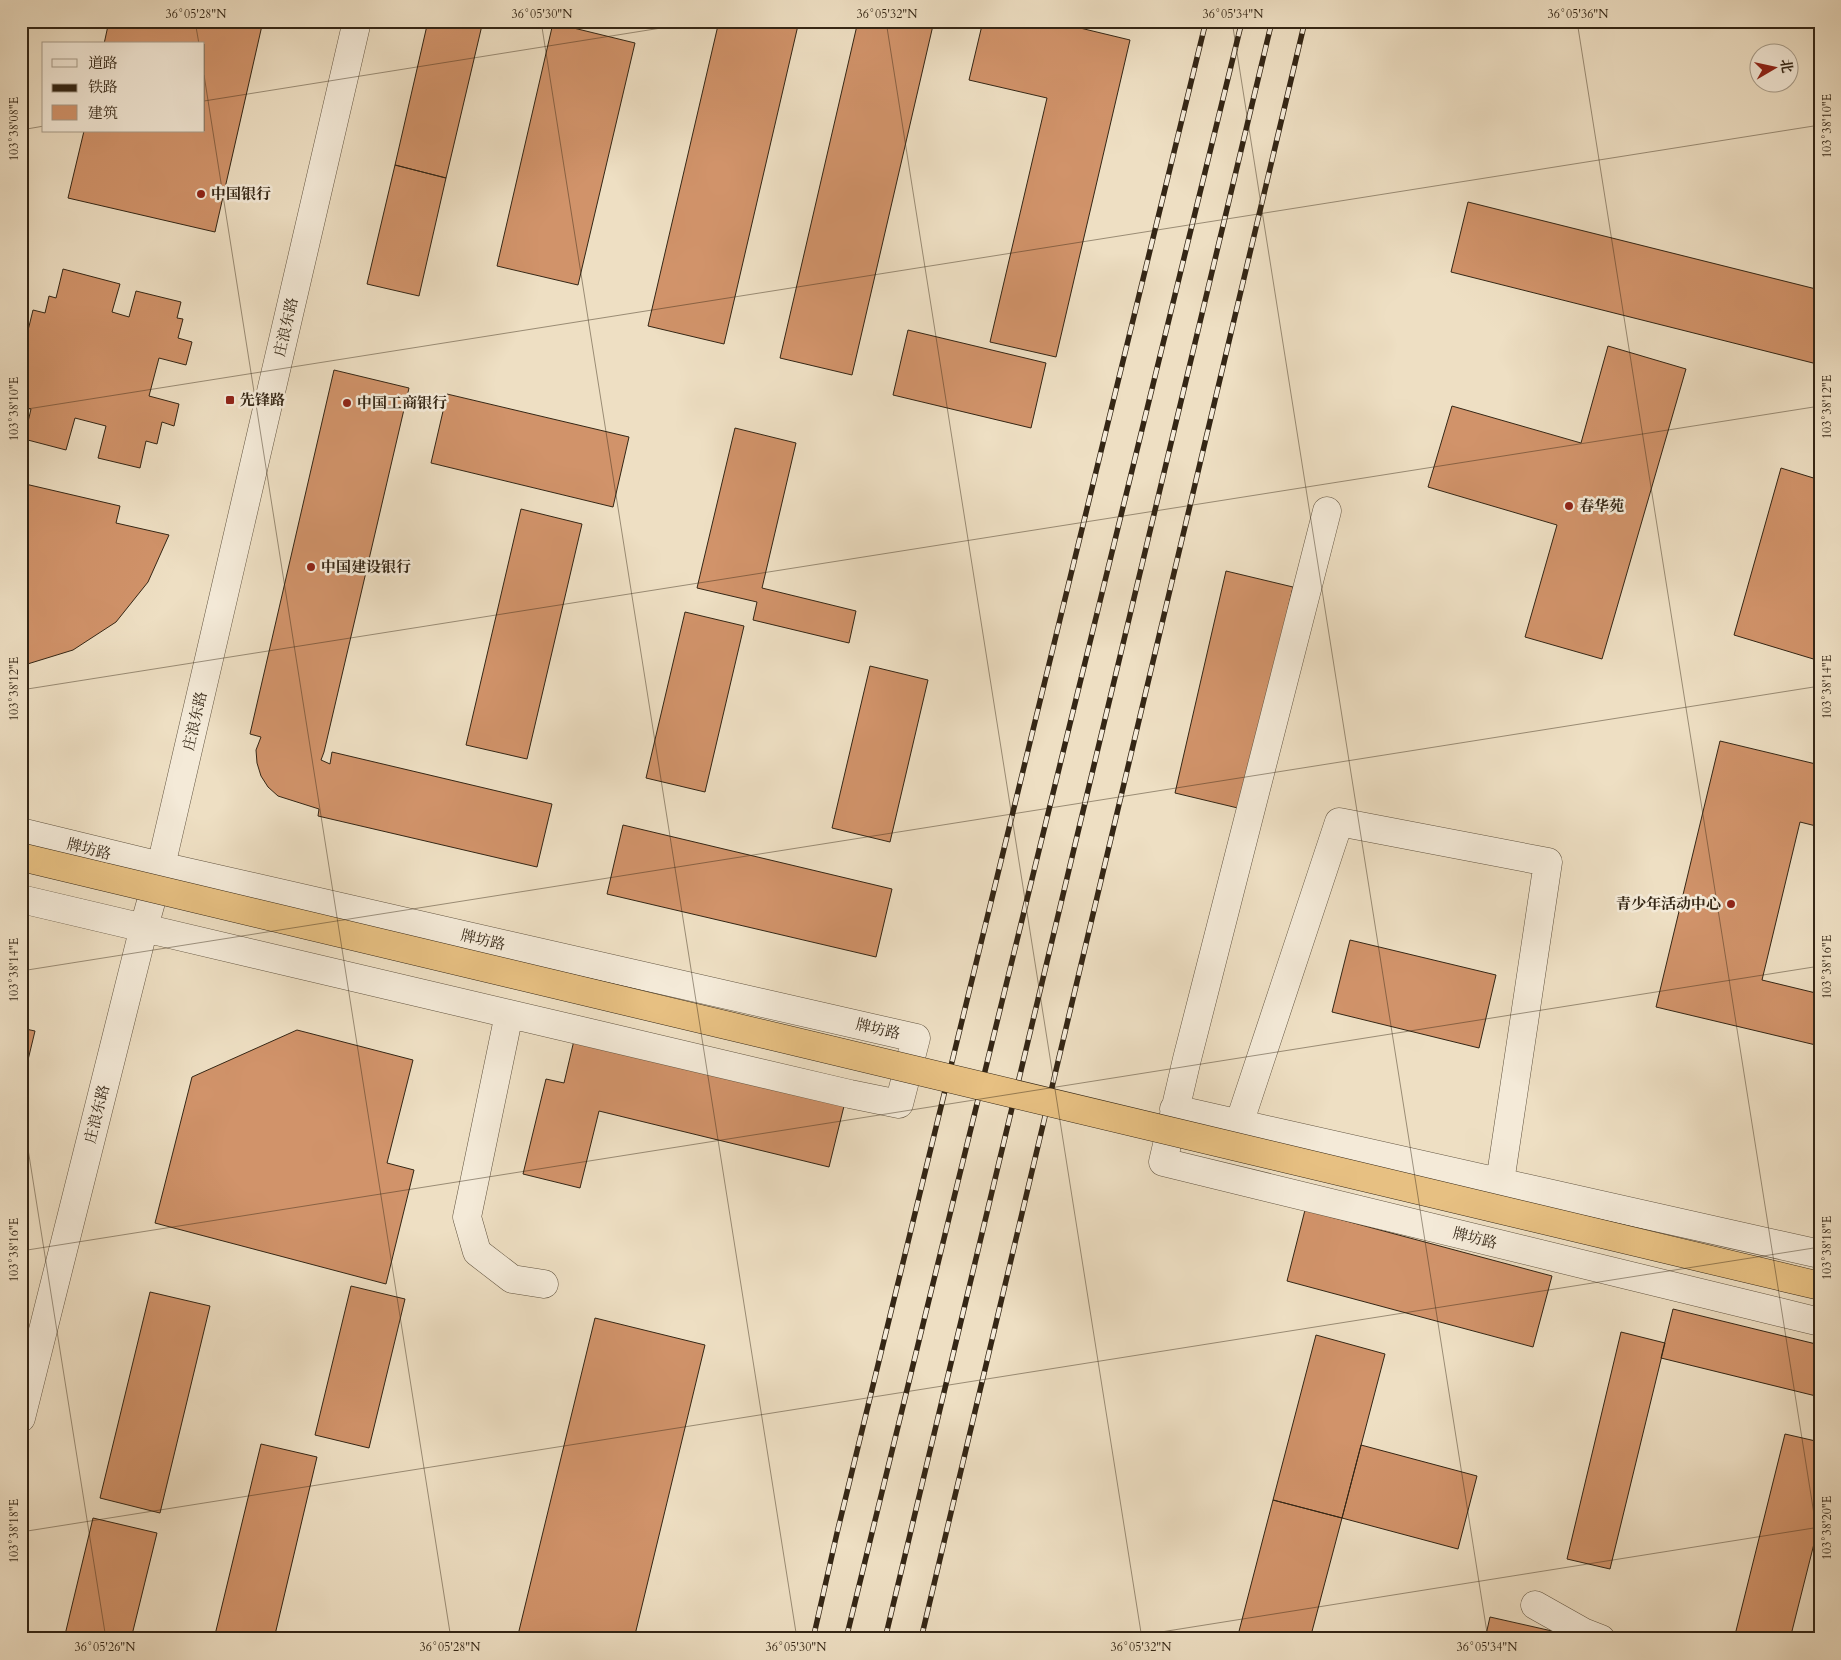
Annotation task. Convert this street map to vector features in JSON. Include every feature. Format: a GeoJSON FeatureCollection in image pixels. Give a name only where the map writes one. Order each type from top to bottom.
{"type":"FeatureCollection","features":[{"type":"Feature","properties":{"kind":"main road","name":"牌坊路"},"geometry":{"type":"LineString","coordinates":[[21,857],[1820,1285]]}},
{"type":"Feature","properties":{"kind":"street","name":"庄浪东路"},"geometry":{"type":"LineString","coordinates":[[21,1418],[158,877],[357,21]]}},
{"type":"Feature","properties":{"kind":"street"},"geometry":{"type":"LineString","coordinates":[[1172,1120],[1327,510]]}},
{"type":"Feature","properties":{"kind":"street"},"geometry":{"type":"LineString","coordinates":[[1239,1124],[1340,822],[1548,862],[1500,1182]]}},
{"type":"Feature","properties":{"kind":"street","name":"牌坊路"},"geometry":{"type":"LineString","coordinates":[[21,832],[158,877],[916,1038],[919,1070],[899,1104],[21,899]]}},
{"type":"Feature","properties":{"kind":"street"},"geometry":{"type":"LineString","coordinates":[[509,1014],[467,1217],[477,1252],[512,1279],[544,1284]]}},
{"type":"Feature","properties":{"kind":"street","name":"牌坊路"},"geometry":{"type":"LineString","coordinates":[[1172,1120],[1162,1162],[1820,1322]]}},
{"type":"Feature","properties":{"kind":"street"},"geometry":{"type":"LineString","coordinates":[[1172,1120],[1239,1124],[1820,1254]]}},
{"type":"Feature","properties":{"kind":"street"},"geometry":{"type":"LineString","coordinates":[[1172,1120],[1820,1285]]}},
{"type":"Feature","properties":{"kind":"street"},"geometry":{"type":"LineString","coordinates":[[1535,1605],[1589,1636]]}},
{"type":"Feature","properties":{"kind":"building"},"geometry":{"type":"Polygon","coordinates":[[[109,21],[263,21],[215,232],[68,198],[84,132],[205,132],[205,42],[104,42],[109,21]]]}},
{"type":"Feature","properties":{"kind":"building"},"geometry":{"type":"Polygon","coordinates":[[[428,21],[483,21],[446,178],[395,165],[428,21]]]}},
{"type":"Feature","properties":{"kind":"building"},"geometry":{"type":"Polygon","coordinates":[[[719,21],[799,21],[724,344],[648,326],[719,21]]]}},
{"type":"Feature","properties":{"kind":"building"},"geometry":{"type":"Polygon","coordinates":[[[858,21],[934,21],[852,375],[780,358],[858,21]]]}},
{"type":"Feature","properties":{"kind":"building"},"geometry":{"type":"Polygon","coordinates":[[[983,21],[1051,21],[1130,40],[1056,357],[990,342],[1047,98],[969,80],[983,21]]]}},
{"type":"Feature","properties":{"kind":"building"},"geometry":{"type":"Polygon","coordinates":[[[553,23],[635,43],[578,285],[497,266],[553,23]]]}},
{"type":"Feature","properties":{"kind":"building"},"geometry":{"type":"Polygon","coordinates":[[[395,165],[446,178],[419,296],[367,284],[395,165]]]}},
{"type":"Feature","properties":{"kind":"building"},"geometry":{"type":"Polygon","coordinates":[[[1468,202],[1820,290],[1820,354],[1817,364],[1451,272],[1468,202]]]}},
{"type":"Feature","properties":{"kind":"building"},"geometry":{"type":"Polygon","coordinates":[[[63,269],[120,284],[112,312],[129,317],[136,291],[181,302],[177,318],[183,319],[178,338],[192,342],[186,365],[159,358],[149,396],[179,404],[174,426],[162,422],[157,444],[146,441],[140,468],[98,458],[106,426],[75,418],[66,450],[24,439],[31,409],[22,407],[26,392],[21,391],[21,359],[33,310],[45,313],[49,296],[56,298],[63,269]]]}},
{"type":"Feature","properties":{"kind":"building"},"geometry":{"type":"Polygon","coordinates":[[[908,330],[1046,363],[1031,428],[893,395],[908,330]]]}},
{"type":"Feature","properties":{"kind":"building","name":"春华苑"},"geometry":{"type":"Polygon","coordinates":[[[1608,346],[1686,369],[1602,659],[1525,637],[1557,525],[1428,487],[1452,406],[1581,443],[1608,346]]]}},
{"type":"Feature","properties":{"kind":"building"},"geometry":{"type":"Polygon","coordinates":[[[334,370],[409,388],[321,760],[330,764],[332,752],[552,804],[537,867],[318,816],[319,809],[278,796],[268,787],[261,776],[256,750],[261,737],[250,734],[334,370]]]}},
{"type":"Feature","properties":{"kind":"building"},"geometry":{"type":"Polygon","coordinates":[[[447,394],[629,437],[613,507],[431,463],[447,394]]]}},
{"type":"Feature","properties":{"kind":"building"},"geometry":{"type":"Polygon","coordinates":[[[735,428],[796,443],[762,588],[856,611],[849,643],[753,620],[757,602],[697,588],[735,428]]]}},
{"type":"Feature","properties":{"kind":"building"},"geometry":{"type":"Polygon","coordinates":[[[1781,468],[1820,480],[1820,661],[1734,635],[1781,468]]]}},
{"type":"Feature","properties":{"kind":"building"},"geometry":{"type":"Polygon","coordinates":[[[21,483],[120,506],[116,523],[169,535],[148,582],[116,622],[73,650],[21,666],[21,483]]]}},
{"type":"Feature","properties":{"kind":"building"},"geometry":{"type":"Polygon","coordinates":[[[521,509],[582,524],[527,759],[466,745],[521,509]]]}},
{"type":"Feature","properties":{"kind":"building"},"geometry":{"type":"Polygon","coordinates":[[[1226,571],[1293,587],[1242,809],[1175,793],[1226,571]]]}},
{"type":"Feature","properties":{"kind":"building"},"geometry":{"type":"Polygon","coordinates":[[[685,612],[744,626],[705,792],[646,778],[685,612]]]}},
{"type":"Feature","properties":{"kind":"building"},"geometry":{"type":"Polygon","coordinates":[[[870,666],[928,680],[890,842],[832,828],[870,666]]]}},
{"type":"Feature","properties":{"kind":"building","name":"青少年活动中心"},"geometry":{"type":"Polygon","coordinates":[[[1720,741],[1820,765],[1820,827],[1800,822],[1762,980],[1820,994],[1820,1046],[1656,1007],[1720,741]]]}},
{"type":"Feature","properties":{"kind":"building"},"geometry":{"type":"Polygon","coordinates":[[[623,825],[892,889],[876,957],[607,894],[623,825]]]}},
{"type":"Feature","properties":{"kind":"building"},"geometry":{"type":"Polygon","coordinates":[[[1350,940],[1496,975],[1479,1048],[1332,1012],[1350,940]]]}},
{"type":"Feature","properties":{"kind":"building"},"geometry":{"type":"Polygon","coordinates":[[[21,1028],[35,1031],[21,1089],[21,1028]]]}},
{"type":"Feature","properties":{"kind":"building"},"geometry":{"type":"Polygon","coordinates":[[[297,1030],[413,1060],[387,1163],[414,1170],[386,1284],[155,1223],[192,1077],[297,1030]]]}},
{"type":"Feature","properties":{"kind":"building"},"geometry":{"type":"Polygon","coordinates":[[[575,1036],[845,1102],[829,1167],[599,1111],[580,1188],[523,1174],[546,1079],[564,1083],[575,1036]]]}},
{"type":"Feature","properties":{"kind":"building"},"geometry":{"type":"Polygon","coordinates":[[[1305,1210],[1552,1276],[1533,1347],[1287,1281],[1305,1210]]]}},
{"type":"Feature","properties":{"kind":"building"},"geometry":{"type":"Polygon","coordinates":[[[351,1286],[405,1299],[369,1448],[315,1435],[351,1286]]]}},
{"type":"Feature","properties":{"kind":"building"},"geometry":{"type":"Polygon","coordinates":[[[150,1292],[210,1306],[160,1513],[100,1498],[150,1292]]]}},
{"type":"Feature","properties":{"kind":"building"},"geometry":{"type":"Polygon","coordinates":[[[1673,1309],[1820,1345],[1820,1397],[1661,1358],[1673,1309]]]}},
{"type":"Feature","properties":{"kind":"building"},"geometry":{"type":"Polygon","coordinates":[[[595,1318],[705,1345],[634,1639],[517,1639],[595,1318]]]}},
{"type":"Feature","properties":{"kind":"building"},"geometry":{"type":"Polygon","coordinates":[[[1621,1332],[1665,1343],[1610,1569],[1567,1559],[1621,1332]]]}},
{"type":"Feature","properties":{"kind":"building"},"geometry":{"type":"Polygon","coordinates":[[[1316,1335],[1385,1354],[1342,1518],[1273,1500],[1316,1335]]]}},
{"type":"Feature","properties":{"kind":"building"},"geometry":{"type":"Polygon","coordinates":[[[1785,1434],[1820,1442],[1820,1520],[1790,1639],[1734,1639],[1785,1434]]]}},
{"type":"Feature","properties":{"kind":"building"},"geometry":{"type":"Polygon","coordinates":[[[261,1444],[317,1457],[274,1639],[214,1639],[261,1444]]]}},
{"type":"Feature","properties":{"kind":"building"},"geometry":{"type":"Polygon","coordinates":[[[1361,1445],[1477,1476],[1458,1549],[1342,1518],[1361,1445]]]}},
{"type":"Feature","properties":{"kind":"building"},"geometry":{"type":"Polygon","coordinates":[[[1273,1500],[1342,1518],[1310,1639],[1237,1639],[1273,1500]]]}},
{"type":"Feature","properties":{"kind":"building"},"geometry":{"type":"Polygon","coordinates":[[[93,1518],[157,1533],[131,1639],[64,1639],[93,1518]]]}},
{"type":"Feature","properties":{"kind":"building"},"geometry":{"type":"Polygon","coordinates":[[[1490,1617],[1552,1631],[1550,1639],[1485,1639],[1490,1617]]]}},
{"type":"Feature","properties":{"kind":"railway"},"geometry":{"type":"LineString","coordinates":[[813,1639],[837,1533],[1206,21]]}},
{"type":"Feature","properties":{"kind":"railway"},"geometry":{"type":"LineString","coordinates":[[846,1639],[1242,21]]}},
{"type":"Feature","properties":{"kind":"railway"},"geometry":{"type":"LineString","coordinates":[[885,1639],[1272,21]]}},
{"type":"Feature","properties":{"kind":"railway"},"geometry":{"type":"LineString","coordinates":[[921,1639],[1305,21]]}},
{"type":"Feature","properties":{"kind":"place","name":"中国银行"},"geometry":{"type":"Point","coordinates":[201,194]}},
{"type":"Feature","properties":{"kind":"place","name":"先锋路"},"geometry":{"type":"Point","coordinates":[230,400]}},
{"type":"Feature","properties":{"kind":"place","name":"中国工商银行"},"geometry":{"type":"Point","coordinates":[347,403]}},
{"type":"Feature","properties":{"kind":"place","name":"春华苑"},"geometry":{"type":"Point","coordinates":[1569,506]}},
{"type":"Feature","properties":{"kind":"place","name":"中国建设银行"},"geometry":{"type":"Point","coordinates":[311,567]}},
{"type":"Feature","properties":{"kind":"place","name":"青少年活动中心"},"geometry":{"type":"Point","coordinates":[1731,904]}}]}
